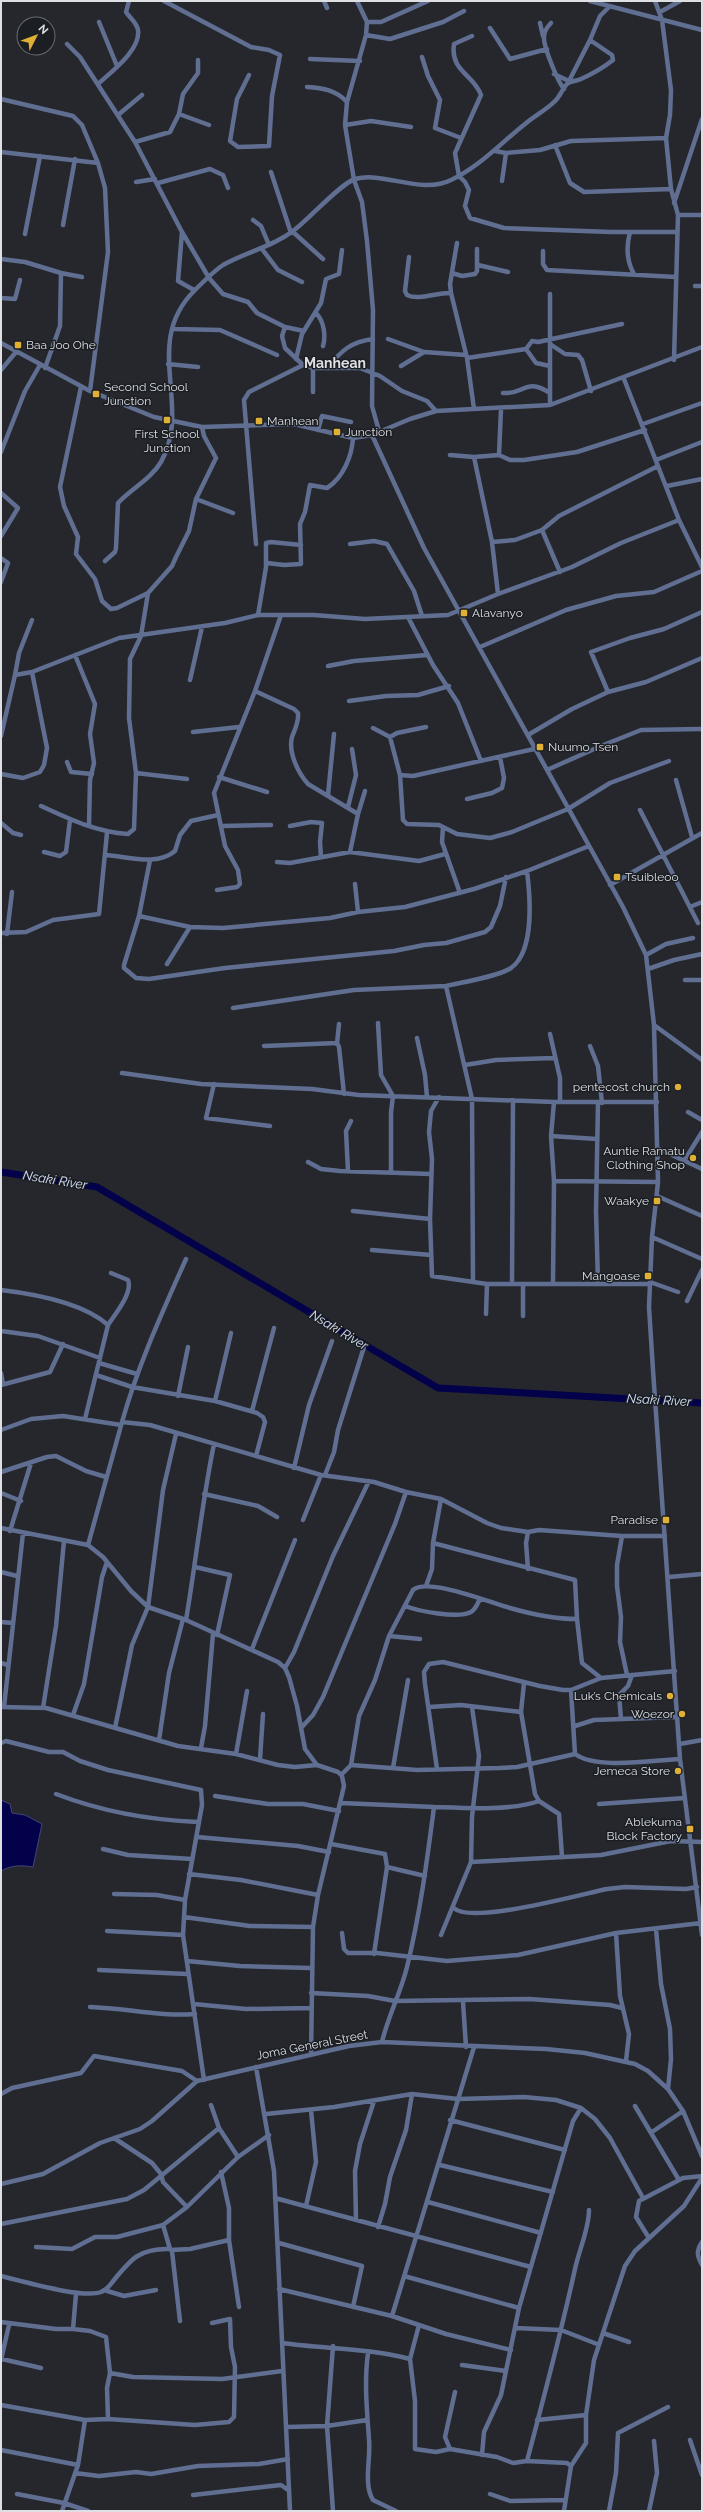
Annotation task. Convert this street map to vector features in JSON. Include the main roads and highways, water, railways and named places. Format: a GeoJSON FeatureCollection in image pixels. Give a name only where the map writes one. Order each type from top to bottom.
{"type":"FeatureCollection","features":[{"type":"Feature","properties":{"kind":"waterway","name":"Nsaki River"},"geometry":{"type":"LineString","coordinates":[[1,1172],[97,1187],[438,1388],[702,1403]]}},
{"type":"Feature","properties":{"kind":"place","name":"Baa Joo Ohe"},"geometry":{"type":"Point","coordinates":[18,345]}},
{"type":"Feature","properties":{"kind":"place","name":"Second School Junction"},"geometry":{"type":"Point","coordinates":[96,394]}},
{"type":"Feature","properties":{"kind":"place","name":"First School Junction"},"geometry":{"type":"Point","coordinates":[167,420]}},
{"type":"Feature","properties":{"kind":"place","name":"Manhean"},"geometry":{"type":"Point","coordinates":[259,421]}},
{"type":"Feature","properties":{"kind":"place","name":"Junction"},"geometry":{"type":"Point","coordinates":[337,432]}},
{"type":"Feature","properties":{"kind":"place","name":"Alavanyo"},"geometry":{"type":"Point","coordinates":[464,613]}},
{"type":"Feature","properties":{"kind":"place","name":"Nuumo Tsen"},"geometry":{"type":"Point","coordinates":[540,747]}},
{"type":"Feature","properties":{"kind":"place","name":"Tsuibleoo"},"geometry":{"type":"Point","coordinates":[617,877]}},
{"type":"Feature","properties":{"kind":"place","name":"pentecost church"},"geometry":{"type":"Point","coordinates":[678,1087]}},
{"type":"Feature","properties":{"kind":"place","name":"Auntie Ramatu Clothing Shop"},"geometry":{"type":"Point","coordinates":[693,1158]}},
{"type":"Feature","properties":{"kind":"place","name":"Waakye"},"geometry":{"type":"Point","coordinates":[657,1201]}},
{"type":"Feature","properties":{"kind":"place","name":"Mangoase"},"geometry":{"type":"Point","coordinates":[648,1276]}},
{"type":"Feature","properties":{"kind":"place","name":"Paradise"},"geometry":{"type":"Point","coordinates":[666,1520]}},
{"type":"Feature","properties":{"kind":"place","name":"Luk’s Chemicals"},"geometry":{"type":"Point","coordinates":[670,1696]}},
{"type":"Feature","properties":{"kind":"place","name":"Woezor"},"geometry":{"type":"Point","coordinates":[682,1714]}},
{"type":"Feature","properties":{"kind":"place","name":"Jemeca Store"},"geometry":{"type":"Point","coordinates":[678,1771]}},
{"type":"Feature","properties":{"kind":"place","name":"Ablekuma Block Factory"},"geometry":{"type":"Point","coordinates":[690,1829]}},
{"type":"Feature","properties":{"kind":"district","name":"Manhean"},"geometry":{"type":"Point","coordinates":[335,363]}}]}
